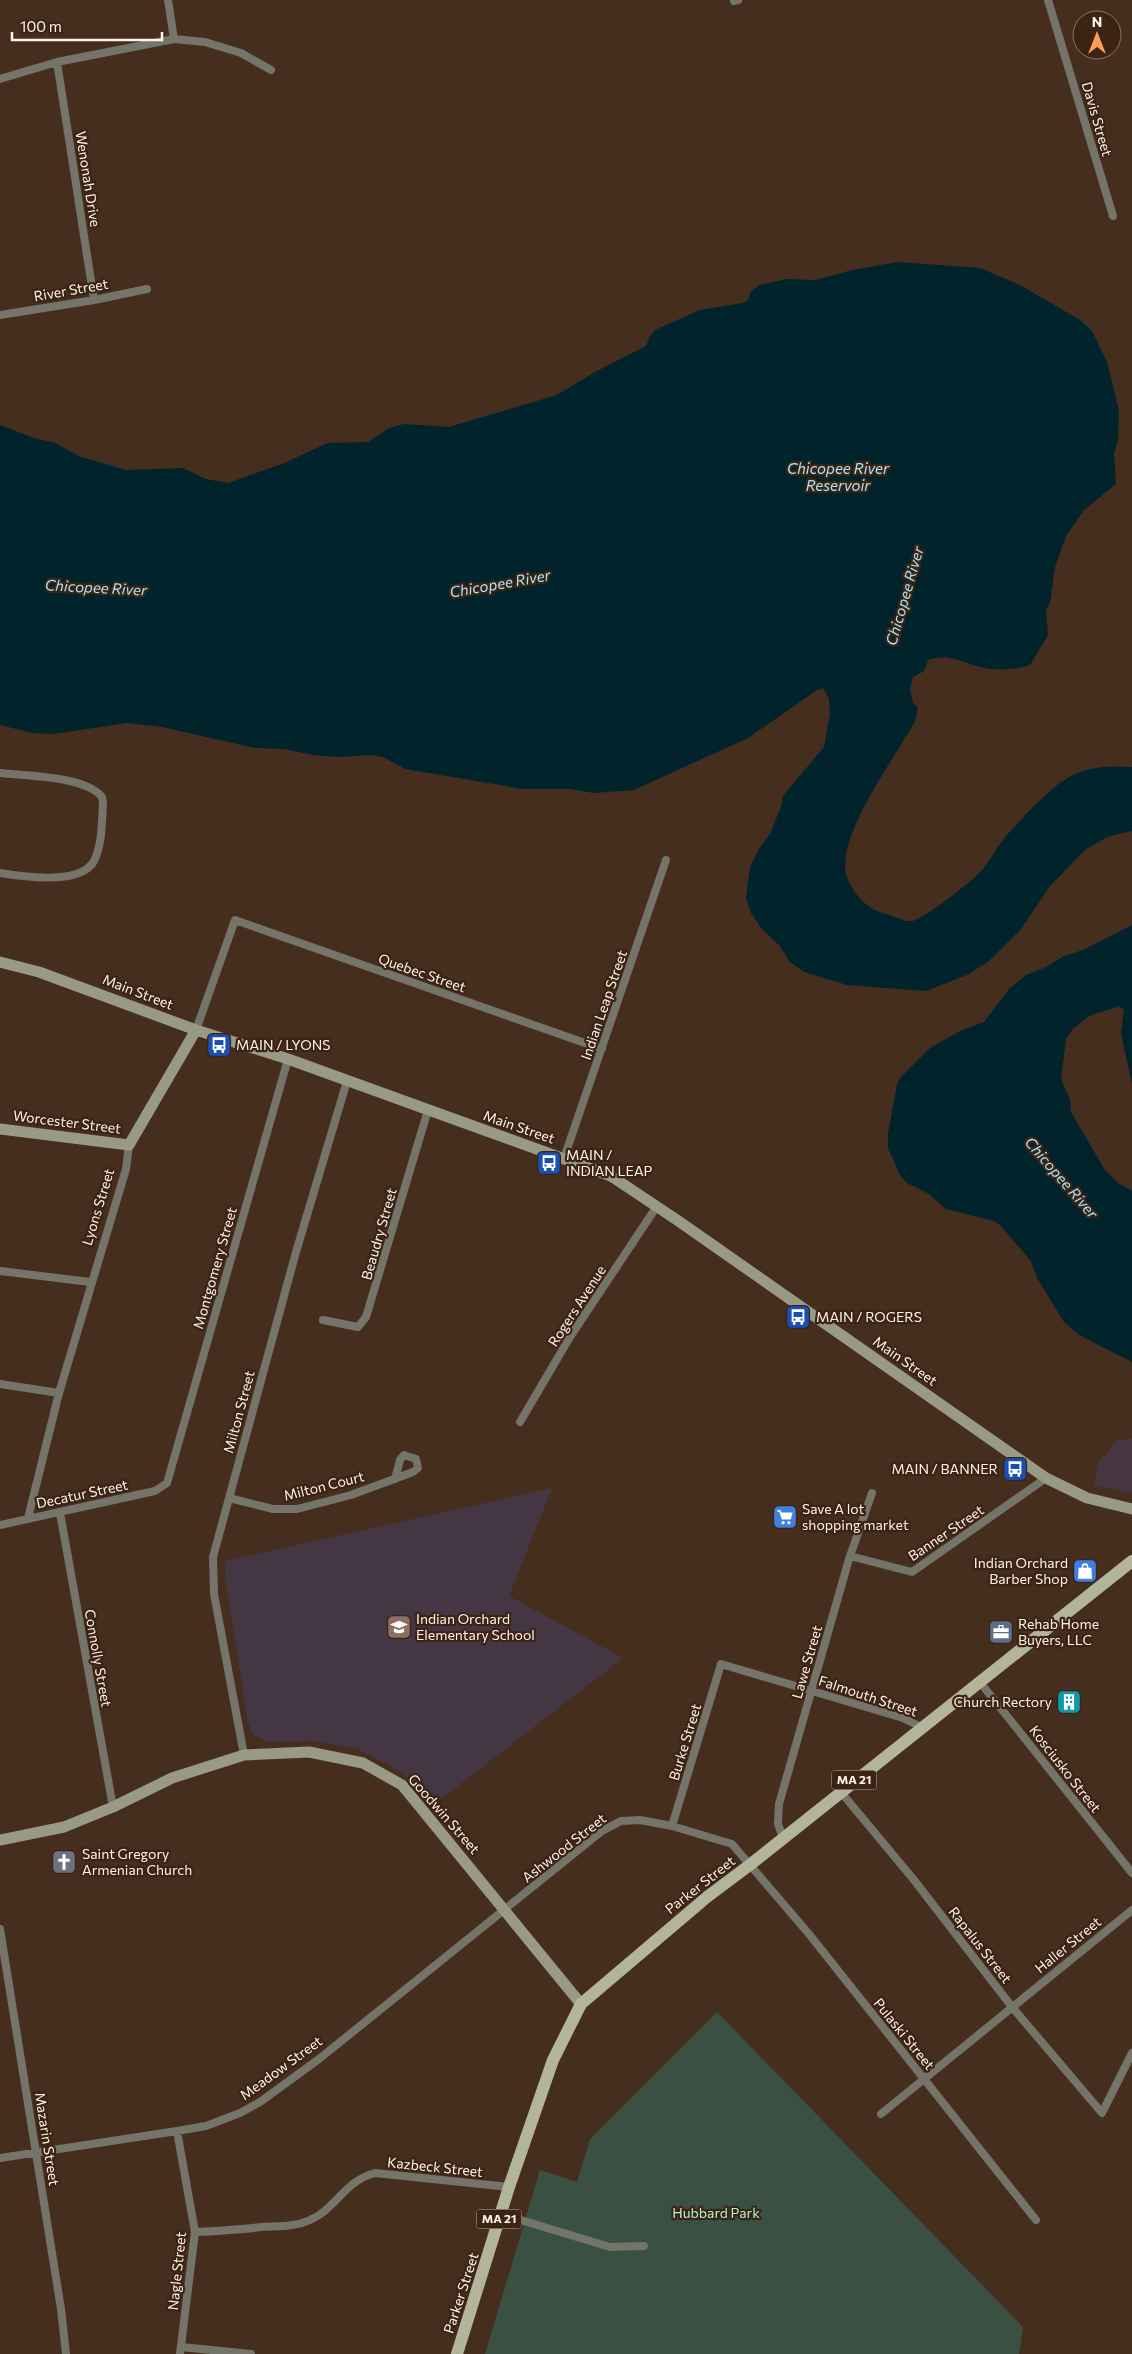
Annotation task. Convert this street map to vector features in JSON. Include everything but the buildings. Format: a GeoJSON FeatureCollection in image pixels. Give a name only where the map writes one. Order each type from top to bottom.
{"type":"FeatureCollection","features":[{"type":"Feature","properties":{"kind":"main road","name":"Main Street"},"geometry":{"type":"LineString","coordinates":[[0,962],[39,972],[196,1030],[288,1059],[611,1176],[657,1206],[1046,1478],[1087,1498],[1132,1509]]}},
{"type":"Feature","properties":{"kind":"main road","name":"Lyons Street"},"geometry":{"type":"LineString","coordinates":[[130,1145],[196,1030]]}},
{"type":"Feature","properties":{"kind":"main road","name":"Worcester Street"},"geometry":{"type":"LineString","coordinates":[[0,1129],[130,1145]]}},
{"type":"Feature","properties":{"kind":"main road","name":"Parker Street"},"geometry":{"type":"LineString","coordinates":[[456,2354],[509,2187],[553,2060],[581,2004],[707,1896],[751,1864],[1132,1561]]}},
{"type":"Feature","properties":{"kind":"main road","name":"Goodwin Street"},"geometry":{"type":"LineString","coordinates":[[0,1840],[64,1826],[112,1807],[172,1778],[244,1755],[309,1752],[363,1763],[402,1785],[581,2004]]}},
{"type":"Feature","properties":{"kind":"street"},"geometry":{"type":"LineString","coordinates":[[168,0],[174,39]]}},
{"type":"Feature","properties":{"kind":"street","name":"Davis Street"},"geometry":{"type":"LineString","coordinates":[[1049,0],[1113,216]]}},
{"type":"Feature","properties":{"kind":"street"},"geometry":{"type":"LineString","coordinates":[[0,79],[57,62],[174,39],[205,42],[241,54],[271,70]]}},
{"type":"Feature","properties":{"kind":"street","name":"Wenonah Drive"},"geometry":{"type":"LineString","coordinates":[[57,62],[94,300]]}},
{"type":"Feature","properties":{"kind":"street","name":"River Street"},"geometry":{"type":"LineString","coordinates":[[0,314],[94,300],[147,289]]}},
{"type":"Feature","properties":{"kind":"street"},"geometry":{"type":"LineString","coordinates":[[0,773],[64,780],[90,787],[98,792],[103,804],[95,860],[86,871],[78,875],[63,876],[0,873]]}},
{"type":"Feature","properties":{"kind":"street","name":"Indian Leap Street"},"geometry":{"type":"LineString","coordinates":[[564,1158],[666,860]]}},
{"type":"Feature","properties":{"kind":"street","name":"Quebec Street"},"geometry":{"type":"LineString","coordinates":[[235,920],[602,1049]]}},
{"type":"Feature","properties":{"kind":"street","name":"Lyons Street"},"geometry":{"type":"LineString","coordinates":[[196,1030],[235,920]]}},
{"type":"Feature","properties":{"kind":"street","name":"Montgomery Street"},"geometry":{"type":"LineString","coordinates":[[167,1484],[288,1059]]}},
{"type":"Feature","properties":{"kind":"street","name":"Milton Street"},"geometry":{"type":"LineString","coordinates":[[244,1755],[213,1580],[215,1549],[296,1252],[347,1081]]}},
{"type":"Feature","properties":{"kind":"street","name":"Beaudry Street"},"geometry":{"type":"LineString","coordinates":[[323,1320],[358,1327],[366,1317],[428,1110]]}},
{"type":"Feature","properties":{"kind":"street","name":"Lyons Street"},"geometry":{"type":"LineString","coordinates":[[28,1518],[59,1393],[90,1282],[126,1170],[130,1145]]}},
{"type":"Feature","properties":{"kind":"street","name":"Rogers Avenue"},"geometry":{"type":"LineString","coordinates":[[520,1422],[570,1337],[657,1206]]}},
{"type":"Feature","properties":{"kind":"street"},"geometry":{"type":"LineString","coordinates":[[0,1271],[90,1282]]}},
{"type":"Feature","properties":{"kind":"street"},"geometry":{"type":"LineString","coordinates":[[0,1384],[59,1393]]}},
{"type":"Feature","properties":{"kind":"street","name":"Banner Street"},"geometry":{"type":"LineString","coordinates":[[850,1556],[912,1572],[1046,1478]]}},
{"type":"Feature","properties":{"kind":"street","name":"Milton Court"},"geometry":{"type":"LineString","coordinates":[[229,1498],[273,1509],[297,1509],[351,1495],[395,1479]]}},
{"type":"Feature","properties":{"kind":"street","name":"Decatur Street"},"geometry":{"type":"LineString","coordinates":[[0,1525],[156,1491],[167,1484]]}},
{"type":"Feature","properties":{"kind":"street","name":"Lawe Street"},"geometry":{"type":"LineString","coordinates":[[783,1838],[778,1824],[779,1804],[850,1556],[872,1494]]}},
{"type":"Feature","properties":{"kind":"street","name":"Connolly Street"},"geometry":{"type":"LineString","coordinates":[[60,1513],[112,1807]]}},
{"type":"Feature","properties":{"kind":"street","name":"Falmouth Street"},"geometry":{"type":"LineString","coordinates":[[721,1664],[903,1718],[921,1727]]}},
{"type":"Feature","properties":{"kind":"street","name":"Burke Street"},"geometry":{"type":"LineString","coordinates":[[672,1826],[721,1664]]}},
{"type":"Feature","properties":{"kind":"street","name":"Kosciusko Street"},"geometry":{"type":"LineString","coordinates":[[979,1681],[1132,1873]]}},
{"type":"Feature","properties":{"kind":"street","name":"Rapalus Street"},"geometry":{"type":"LineString","coordinates":[[840,1792],[914,1880],[1012,2007],[1102,2114],[1132,2052]]}},
{"type":"Feature","properties":{"kind":"street","name":"Ashwood Street"},"geometry":{"type":"LineString","coordinates":[[505,1909],[614,1824],[621,1821],[640,1820],[672,1826],[732,1844],[751,1864]]}},
{"type":"Feature","properties":{"kind":"street","name":"Pulaski Street"},"geometry":{"type":"LineString","coordinates":[[751,1864],[1036,2220]]}},
{"type":"Feature","properties":{"kind":"street","name":"Meadow Street"},"geometry":{"type":"LineString","coordinates":[[0,2158],[206,2126],[240,2113],[260,2102],[319,2059],[505,1909]]}},
{"type":"Feature","properties":{"kind":"street","name":"Haller Street"},"geometry":{"type":"LineString","coordinates":[[881,2114],[1132,1910]]}},
{"type":"Feature","properties":{"kind":"street","name":"Mazarin Street"},"geometry":{"type":"LineString","coordinates":[[0,1929],[66,2354]]}},
{"type":"Feature","properties":{"kind":"street","name":"Nagle Street"},"geometry":{"type":"LineString","coordinates":[[177,2131],[195,2232],[180,2350]]}},
{"type":"Feature","properties":{"kind":"street","name":"Kazbeck Street"},"geometry":{"type":"LineString","coordinates":[[195,2232],[292,2226],[312,2220],[362,2176],[375,2173],[509,2187]]}},
{"type":"Feature","properties":{"kind":"street"},"geometry":{"type":"LineString","coordinates":[[501,2214],[610,2247],[644,2246]]}},
{"type":"Feature","properties":{"kind":"street"},"geometry":{"type":"LineString","coordinates":[[180,2350],[252,2354]]}},
{"type":"Feature","properties":{"kind":"shaded area"},"geometry":{"type":"Polygon","coordinates":[[[1132,1439],[1132,1493],[1094,1485],[1098,1463],[1118,1440],[1132,1439]]]}},
{"type":"Feature","properties":{"kind":"shaded area","name":"Indian Orchard Elementary School"},"geometry":{"type":"Polygon","coordinates":[[[552,1488],[509,1596],[623,1658],[436,1803],[396,1769],[357,1749],[315,1741],[268,1742],[253,1735],[248,1723],[225,1577],[225,1561],[552,1488]]]}},
{"type":"Feature","properties":{"kind":"green space","name":"Hubbard Park"},"geometry":{"type":"Polygon","coordinates":[[[717,2012],[1023,2327],[1019,2354],[485,2354],[540,2170],[577,2182],[590,2139],[717,2012]]]}},
{"type":"Feature","properties":{"kind":"water","name":"Chicopee River Reservoir"},"geometry":{"type":"Polygon","coordinates":[[[898,262],[980,268],[1020,285],[1080,320],[1092,331],[1107,362],[1119,411],[1118,440],[1114,454],[1116,484],[1084,510],[1066,536],[1055,567],[1050,603],[1046,610],[1048,635],[1030,665],[1009,669],[994,669],[980,667],[951,658],[941,657],[928,660],[924,671],[913,677],[910,688],[913,703],[917,706],[915,721],[863,808],[848,846],[845,863],[847,877],[857,896],[873,909],[902,920],[912,921],[935,908],[974,878],[983,869],[1002,841],[1037,803],[1057,785],[1074,774],[1083,771],[1112,766],[1132,767],[1132,831],[1107,837],[1085,850],[1050,886],[1021,929],[989,961],[967,975],[926,991],[847,985],[804,972],[790,962],[779,945],[762,929],[751,913],[746,898],[750,867],[760,847],[770,834],[782,804],[782,797],[824,747],[830,714],[829,699],[823,688],[817,690],[748,738],[634,790],[594,793],[569,789],[523,789],[405,769],[383,757],[371,755],[339,757],[313,755],[284,749],[255,748],[162,727],[127,723],[53,734],[33,733],[0,725],[0,425],[34,438],[55,443],[81,457],[126,470],[183,468],[206,479],[228,483],[287,462],[327,443],[368,442],[389,428],[404,424],[449,427],[557,395],[595,372],[646,346],[655,330],[700,310],[743,303],[748,300],[751,291],[760,285],[787,279],[816,280],[852,270],[898,262]]]}},
{"type":"Feature","properties":{"kind":"water","name":"Chicopee River"},"geometry":{"type":"Polygon","coordinates":[[[1132,925],[1132,1084],[1121,1033],[1124,1010],[1119,1006],[1089,1016],[1073,1029],[1066,1039],[1061,1079],[1070,1100],[1071,1112],[1105,1170],[1118,1183],[1132,1191],[1132,1362],[1079,1335],[1064,1322],[1037,1278],[1031,1261],[1000,1225],[994,1221],[946,1209],[929,1194],[907,1183],[900,1175],[888,1148],[888,1133],[897,1084],[900,1078],[930,1048],[960,1031],[984,1022],[1009,989],[1026,975],[1046,967],[1064,956],[1083,950],[1132,925]]]}},
{"type":"Feature","properties":{"kind":"place","name":"MAIN / LYONS"},"geometry":{"type":"Point","coordinates":[219,1045]}},
{"type":"Feature","properties":{"kind":"place","name":"MAIN / INDIAN LEAP"},"geometry":{"type":"Point","coordinates":[549,1163]}},
{"type":"Feature","properties":{"kind":"place","name":"MAIN / ROGERS"},"geometry":{"type":"Point","coordinates":[798,1317]}},
{"type":"Feature","properties":{"kind":"place","name":"MAIN / BANNER"},"geometry":{"type":"Point","coordinates":[1015,1469]}},
{"type":"Feature","properties":{"kind":"place","name":"Save A lot shopping market"},"geometry":{"type":"Point","coordinates":[785,1517]}},
{"type":"Feature","properties":{"kind":"place","name":"Indian Orchard Barber Shop"},"geometry":{"type":"Point","coordinates":[1085,1571]}},
{"type":"Feature","properties":{"kind":"place","name":"Indian Orchard Elementary School"},"geometry":{"type":"Point","coordinates":[399,1627]}},
{"type":"Feature","properties":{"kind":"place","name":"Rehab Home Buyers, LLC"},"geometry":{"type":"Point","coordinates":[1001,1632]}},
{"type":"Feature","properties":{"kind":"place","name":"Church Rectory"},"geometry":{"type":"Point","coordinates":[1069,1702]}},
{"type":"Feature","properties":{"kind":"place","name":"Saint Gregory Armenian Church"},"geometry":{"type":"Point","coordinates":[64,1862]}}]}
